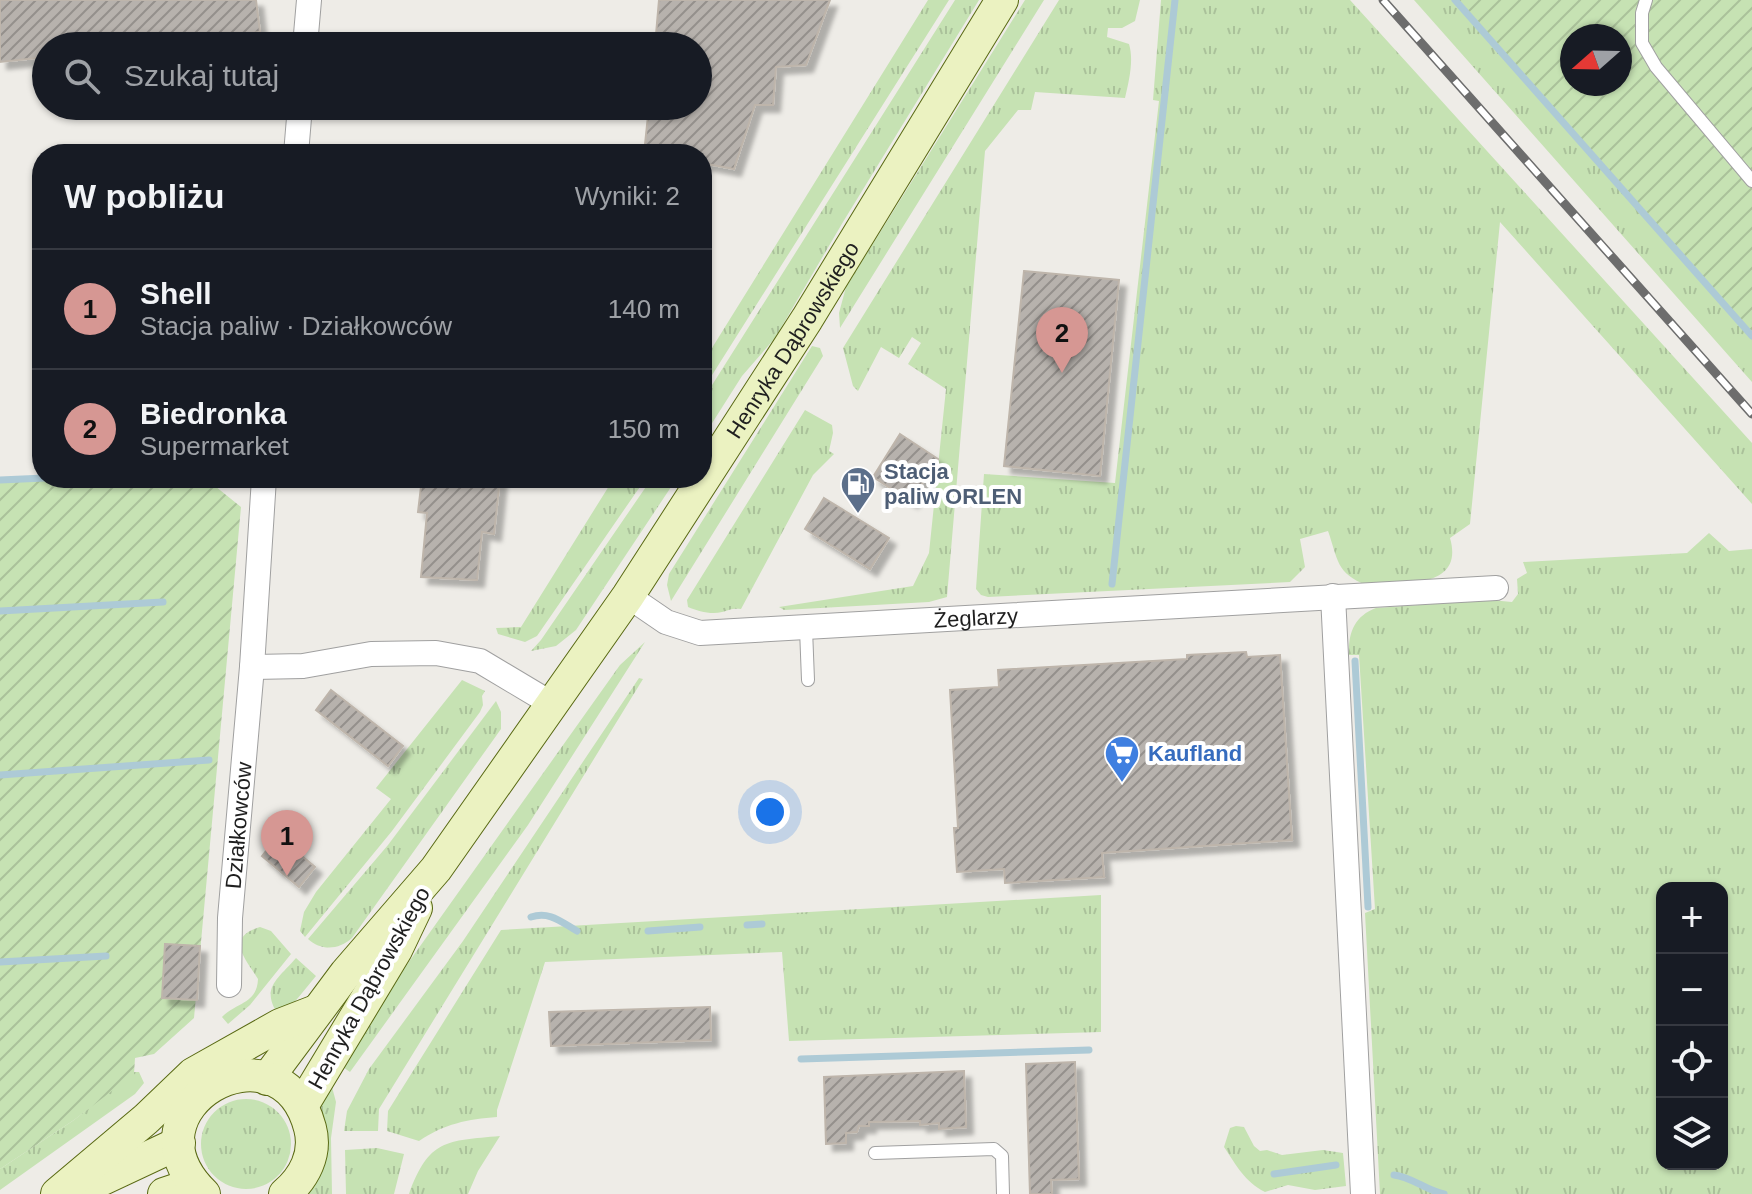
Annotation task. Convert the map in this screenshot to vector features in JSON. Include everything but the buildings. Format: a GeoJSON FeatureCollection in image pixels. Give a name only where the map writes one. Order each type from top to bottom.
{"type":"FeatureCollection","features":[{"type":"Feature","properties":{"kind":"main road","name":"Henryka Dąbrowskiego"},"geometry":{"type":"LineString","coordinates":[[712,466],[807,319],[1002,0]]}},
{"type":"Feature","properties":{"kind":"main road","name":"Henryka Dąbrowskiego"},"geometry":{"type":"LineString","coordinates":[[267,1079],[346,973],[436,869],[628,596],[698,488]]}},
{"type":"Feature","properties":{"kind":"main road","name":"Henryka Dąbrowskiego"},"geometry":{"type":"LineString","coordinates":[[302,1106],[396,950],[436,869]]}},
{"type":"Feature","properties":{"kind":"main road"},"geometry":{"type":"LineString","coordinates":[[57,1194],[146,1119],[193,1074],[280,1025],[319,1009]]}},
{"type":"Feature","properties":{"kind":"main road"},"geometry":{"type":"LineString","coordinates":[[164,1194],[199,1189],[186,1171],[179,1143],[181,1125],[188,1108],[199,1094],[214,1083],[240,1076],[267,1079],[293,1094],[302,1106],[311,1131],[311,1158],[299,1182],[285,1194]]}},
{"type":"Feature","properties":{"kind":"main road"},"geometry":{"type":"LineString","coordinates":[[69,1194],[179,1143]]}},
{"type":"Feature","properties":{"kind":"street"},"geometry":{"type":"LineString","coordinates":[[306,32],[309,0]]}},
{"type":"Feature","properties":{"kind":"street"},"geometry":{"type":"LineString","coordinates":[[297,144],[299,120]]}},
{"type":"Feature","properties":{"kind":"street","name":"Działkowców"},"geometry":{"type":"LineString","coordinates":[[229,985],[230,918],[252,667],[263,488]]}},
{"type":"Feature","properties":{"kind":"street","name":"Żeglarzy"},"geometry":{"type":"LineString","coordinates":[[628,596],[666,622],[700,633],[1496,588]]}},
{"type":"Feature","properties":{"kind":"street"},"geometry":{"type":"LineString","coordinates":[[1333,596],[1363,1194]]}},
{"type":"Feature","properties":{"kind":"street"},"geometry":{"type":"LineString","coordinates":[[252,667],[303,666],[371,654],[436,653],[480,661],[552,704]]}},
{"type":"Feature","properties":{"kind":"lane"},"geometry":{"type":"LineString","coordinates":[[1646,0],[1642,13],[1642,43],[1656,67],[1752,181]]}},
{"type":"Feature","properties":{"kind":"lane"},"geometry":{"type":"LineString","coordinates":[[806,629],[808,680]]}},
{"type":"Feature","properties":{"kind":"lane"},"geometry":{"type":"LineString","coordinates":[[875,1153],[994,1149],[1002,1156],[1003,1194]]}},
{"type":"Feature","properties":{"kind":"green space"},"geometry":{"type":"Polygon","coordinates":[[[928,0],[949,0],[712,375],[712,348],[928,0]]]}},
{"type":"Feature","properties":{"kind":"green space"},"geometry":{"type":"Polygon","coordinates":[[[955,0],[979,0],[775,338],[742,376],[712,423],[712,385],[955,0]]]}},
{"type":"Feature","properties":{"kind":"green space"},"geometry":{"type":"Polygon","coordinates":[[[1025,0],[1044,0],[840,328],[839,313],[846,287],[1025,0]]]}},
{"type":"Feature","properties":{"kind":"green space"},"geometry":{"type":"Polygon","coordinates":[[[1059,0],[1140,0],[1135,21],[1122,28],[1108,28],[1107,37],[1129,44],[1129,78],[1125,98],[1035,92],[1031,110],[1018,110],[985,151],[947,597],[929,602],[784,610],[779,607],[913,586],[929,553],[946,389],[908,364],[921,343],[912,337],[899,358],[881,347],[858,391],[853,386],[843,348],[1059,0]]]}},
{"type":"Feature","properties":{"kind":"green space"},"geometry":{"type":"Polygon","coordinates":[[[1161,0],[1350,0],[1752,443],[1752,504],[1500,222],[1470,524],[1450,538],[1452,555],[1448,567],[1439,575],[1412,583],[1367,585],[1344,570],[1328,531],[1300,539],[1305,567],[1290,582],[981,595],[976,589],[984,474],[1115,483],[1159,101],[1153,100],[1161,0]]]}},
{"type":"Feature","properties":{"kind":"green space"},"geometry":{"type":"Polygon","coordinates":[[[1414,0],[1456,0],[1752,336],[1752,382],[1414,0]]]}},
{"type":"Feature","properties":{"kind":"green space"},"geometry":{"type":"Polygon","coordinates":[[[1455,0],[1752,0],[1752,336],[1455,0]]]}},
{"type":"Feature","properties":{"kind":"green space"},"geometry":{"type":"Polygon","coordinates":[[[812,346],[820,348],[823,356],[671,601],[667,585],[669,574],[812,346]]]}},
{"type":"Feature","properties":{"kind":"green space"},"geometry":{"type":"Polygon","coordinates":[[[805,410],[832,425],[829,451],[834,454],[813,475],[741,609],[713,613],[688,607],[687,600],[805,410]]]}},
{"type":"Feature","properties":{"kind":"green space"},"geometry":{"type":"Polygon","coordinates":[[[32,477],[32,488],[217,488],[241,507],[194,1018],[154,1054],[135,1058],[134,1074],[74,1120],[0,1169],[0,479],[32,477]]]}},
{"type":"Feature","properties":{"kind":"green space"},"geometry":{"type":"Polygon","coordinates":[[[608,488],[639,488],[537,636],[525,642],[498,634],[496,628],[521,627],[608,488]]]}},
{"type":"Feature","properties":{"kind":"green space"},"geometry":{"type":"Polygon","coordinates":[[[645,488],[670,488],[576,630],[556,646],[531,651],[645,488]]]}},
{"type":"Feature","properties":{"kind":"green space"},"geometry":{"type":"Polygon","coordinates":[[[1709,533],[1729,551],[1752,549],[1752,1194],[1380,1194],[1365,913],[1375,909],[1359,655],[1349,655],[1350,640],[1362,616],[1376,608],[1491,600],[1512,602],[1518,594],[1517,579],[1527,573],[1523,562],[1687,553],[1709,533]]]}},
{"type":"Feature","properties":{"kind":"green space"},"geometry":{"type":"Polygon","coordinates":[[[645,642],[528,825],[350,1072],[337,1063],[620,665],[645,642]]]}},
{"type":"Feature","properties":{"kind":"green space"},"geometry":{"type":"Polygon","coordinates":[[[639,678],[643,679],[379,1109],[378,1131],[344,1131],[347,1111],[369,1069],[463,941],[639,678]]]}},
{"type":"Feature","properties":{"kind":"green space"},"geometry":{"type":"Polygon","coordinates":[[[462,680],[485,691],[480,712],[392,831],[305,937],[300,931],[304,912],[316,892],[391,799],[376,788],[462,680]]]}},
{"type":"Feature","properties":{"kind":"green space"},"geometry":{"type":"Polygon","coordinates":[[[496,701],[501,712],[501,729],[352,938],[330,948],[308,939],[388,845],[496,701]]]}},
{"type":"Feature","properties":{"kind":"green space"},"geometry":{"type":"Polygon","coordinates":[[[1101,895],[1101,1032],[789,1041],[782,952],[545,962],[497,1117],[456,1123],[419,1141],[387,1131],[388,1111],[501,930],[1101,895]]]}},
{"type":"Feature","properties":{"kind":"green space"},"geometry":{"type":"Polygon","coordinates":[[[260,927],[271,931],[291,954],[250,1005],[228,1024],[222,1017],[250,998],[257,987],[258,979],[244,957],[240,943],[249,932],[260,927]]]}},
{"type":"Feature","properties":{"kind":"green space"},"geometry":{"type":"Polygon","coordinates":[[[296,958],[316,976],[279,1016],[273,1006],[271,991],[277,979],[296,958]]]}},
{"type":"Feature","properties":{"kind":"green space"},"geometry":{"type":"Polygon","coordinates":[[[134,1072],[139,1072],[144,1083],[135,1094],[0,1190],[0,1169],[74,1120],[134,1072]]]}},
{"type":"Feature","properties":{"kind":"green space"},"geometry":{"type":"Polygon","coordinates":[[[332,1087],[336,1102],[331,1138],[332,1194],[300,1194],[315,1104],[332,1087]]]}},
{"type":"Feature","properties":{"kind":"green space"},"geometry":{"type":"Polygon","coordinates":[[[246,1099],[263,1103],[278,1112],[287,1127],[291,1144],[287,1161],[278,1176],[263,1185],[246,1189],[229,1185],[214,1176],[205,1161],[201,1144],[205,1127],[214,1112],[229,1103],[246,1099]]]}},
{"type":"Feature","properties":{"kind":"green space"},"geometry":{"type":"Polygon","coordinates":[[[1244,1127],[1260,1151],[1282,1155],[1323,1150],[1343,1153],[1346,1186],[1315,1190],[1288,1185],[1265,1192],[1246,1178],[1224,1147],[1230,1128],[1244,1127]]]}},
{"type":"Feature","properties":{"kind":"green space"},"geometry":{"type":"Polygon","coordinates":[[[500,1136],[468,1194],[409,1194],[424,1162],[442,1146],[466,1139],[500,1136]]]}},
{"type":"Feature","properties":{"kind":"green space"},"geometry":{"type":"Polygon","coordinates":[[[377,1148],[404,1154],[394,1194],[346,1194],[345,1150],[377,1148]]]}},
{"type":"Feature","properties":{"kind":"waterway"},"geometry":{"type":"LineString","coordinates":[[1112,584],[1175,0]]}},
{"type":"Feature","properties":{"kind":"waterway"},"geometry":{"type":"LineString","coordinates":[[1455,0],[1752,336]]}},
{"type":"Feature","properties":{"kind":"waterway"},"geometry":{"type":"LineString","coordinates":[[0,480],[32,479]]}},
{"type":"Feature","properties":{"kind":"waterway"},"geometry":{"type":"LineString","coordinates":[[0,611],[163,602]]}},
{"type":"Feature","properties":{"kind":"waterway"},"geometry":{"type":"LineString","coordinates":[[1355,661],[1368,907]]}},
{"type":"Feature","properties":{"kind":"waterway"},"geometry":{"type":"LineString","coordinates":[[0,775],[209,760]]}},
{"type":"Feature","properties":{"kind":"waterway"},"geometry":{"type":"LineString","coordinates":[[531,917],[550,916],[577,931]]}},
{"type":"Feature","properties":{"kind":"waterway"},"geometry":{"type":"LineString","coordinates":[[747,925],[762,924]]}},
{"type":"Feature","properties":{"kind":"waterway"},"geometry":{"type":"LineString","coordinates":[[648,931],[700,927]]}},
{"type":"Feature","properties":{"kind":"waterway"},"geometry":{"type":"LineString","coordinates":[[0,962],[106,956]]}},
{"type":"Feature","properties":{"kind":"waterway"},"geometry":{"type":"LineString","coordinates":[[801,1059],[1089,1050]]}},
{"type":"Feature","properties":{"kind":"waterway"},"geometry":{"type":"LineString","coordinates":[[1274,1174],[1336,1165]]}},
{"type":"Feature","properties":{"kind":"waterway"},"geometry":{"type":"LineString","coordinates":[[1394,1175],[1444,1194]]}},
{"type":"Feature","properties":{"kind":"railway"},"geometry":{"type":"LineString","coordinates":[[1383,0],[1752,414]]}},
{"type":"Feature","properties":{"kind":"place","name":"Biedronka"},"geometry":{"type":"Point","coordinates":[1062,373]}},
{"type":"Feature","properties":{"kind":"place","name":"Stacja paliw ORLEN"},"geometry":{"type":"Point","coordinates":[858,515]}},
{"type":"Feature","properties":{"kind":"place","name":"Kaufland"},"geometry":{"type":"Point","coordinates":[1122,784]}},
{"type":"Feature","properties":{"kind":"place","name":"Shell"},"geometry":{"type":"Point","coordinates":[287,876]}}]}
